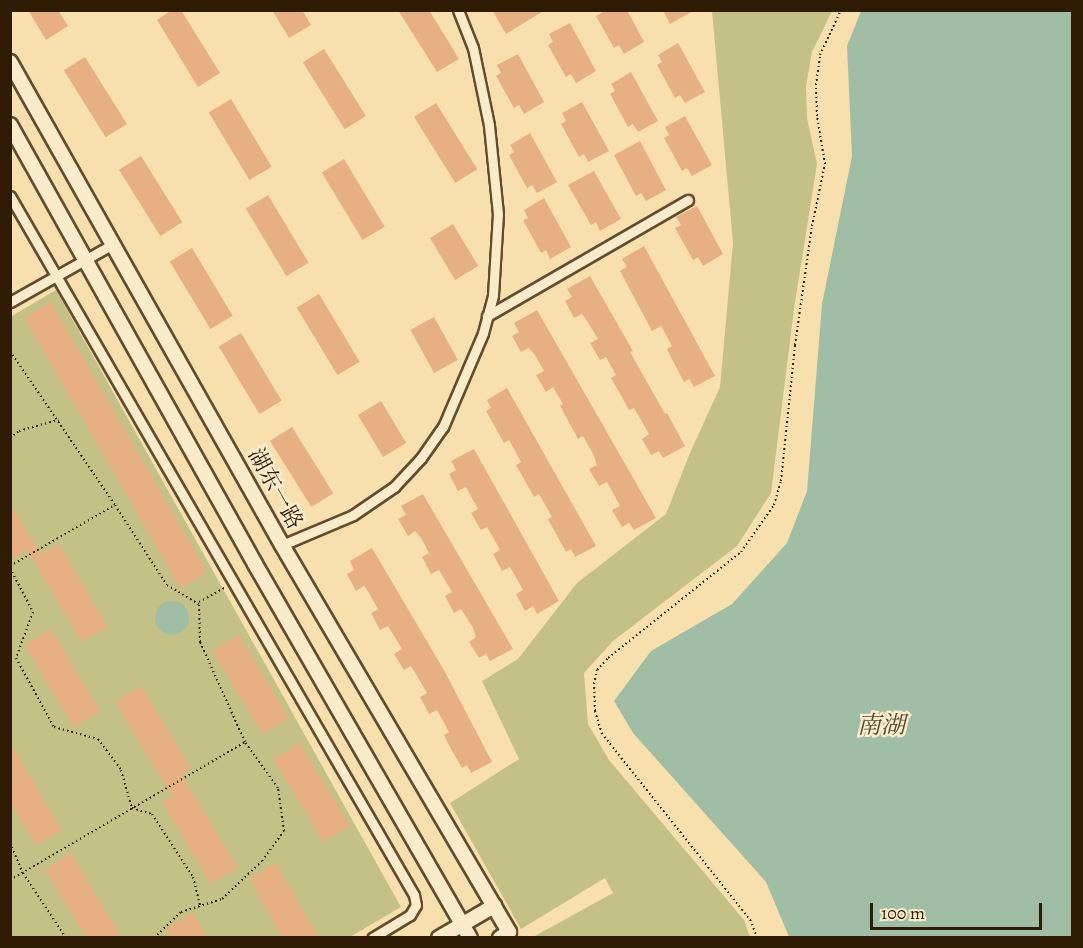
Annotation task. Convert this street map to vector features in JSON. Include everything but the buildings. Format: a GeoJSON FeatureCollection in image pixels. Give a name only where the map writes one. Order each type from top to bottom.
{"type":"FeatureCollection","features":[{"type":"Feature","properties":{"kind":"main road","name":"湖东一路"},"geometry":{"type":"LineString","coordinates":[[10,62],[282,545],[494,906],[504,935]]}},
{"type":"Feature","properties":{"kind":"main road"},"geometry":{"type":"LineString","coordinates":[[10,125],[255,564],[470,938]]}},
{"type":"Feature","properties":{"kind":"main road"},"geometry":{"type":"LineString","coordinates":[[439,938],[494,906]]}},
{"type":"Feature","properties":{"kind":"street"},"geometry":{"type":"LineString","coordinates":[[282,545],[353,515],[394,487],[421,458],[443,427],[483,333],[497,258],[498,214],[495,173],[489,125],[473,48],[459,10]]}},
{"type":"Feature","properties":{"kind":"street"},"geometry":{"type":"LineString","coordinates":[[10,196],[414,895],[416,905],[410,915],[372,938]]}},
{"type":"Feature","properties":{"kind":"street"},"geometry":{"type":"LineString","coordinates":[[487,316],[688,200]]}},
{"type":"Feature","properties":{"kind":"street"},"geometry":{"type":"LineString","coordinates":[[10,302],[113,244]]}},
{"type":"Feature","properties":{"kind":"path"},"geometry":{"type":"LineString","coordinates":[[757,938],[751,921],[602,734],[595,711],[594,684],[597,670],[608,658],[741,552],[774,505],[781,481],[795,345],[812,226],[825,164],[817,117],[816,85],[820,55],[841,10]]}},
{"type":"Feature","properties":{"kind":"path"},"geometry":{"type":"LineString","coordinates":[[10,351],[167,585],[199,603]]}},
{"type":"Feature","properties":{"kind":"path"},"geometry":{"type":"LineString","coordinates":[[10,438],[19,431],[58,420]]}},
{"type":"Feature","properties":{"kind":"path"},"geometry":{"type":"LineString","coordinates":[[115,505],[10,567],[33,612],[16,658],[54,727],[98,739],[121,770],[132,808]]}},
{"type":"Feature","properties":{"kind":"path"},"geometry":{"type":"LineString","coordinates":[[199,603],[232,583]]}},
{"type":"Feature","properties":{"kind":"path"},"geometry":{"type":"LineString","coordinates":[[154,938],[181,912],[222,899],[262,861],[284,831],[278,788],[244,742],[200,642],[199,603]]}},
{"type":"Feature","properties":{"kind":"path"},"geometry":{"type":"LineString","coordinates":[[10,880],[244,742]]}},
{"type":"Feature","properties":{"kind":"path"},"geometry":{"type":"LineString","coordinates":[[132,808],[152,814],[193,877],[200,906]]}},
{"type":"Feature","properties":{"kind":"path"},"geometry":{"type":"LineString","coordinates":[[10,843],[23,873],[66,938]]}},
{"type":"Feature","properties":{"kind":"shaded area"},"geometry":{"type":"Polygon","coordinates":[[[712,11],[832,11],[812,52],[806,86],[807,118],[817,164],[794,309],[771,493],[737,546],[613,641],[584,673],[588,724],[609,760],[744,920],[750,937],[533,937],[613,893],[605,878],[521,929],[450,803],[519,759],[482,681],[518,659],[577,583],[666,514],[720,387],[733,243],[712,11]]]}},
{"type":"Feature","properties":{"kind":"shaded area"},"geometry":{"type":"Polygon","coordinates":[[[56,290],[401,907],[350,937],[11,937],[10,317],[56,290]]]}},
{"type":"Feature","properties":{"kind":"water","name":"南湖"},"geometry":{"type":"Polygon","coordinates":[[[861,11],[1072,11],[1072,937],[789,937],[766,882],[633,733],[614,701],[651,651],[732,604],[787,543],[807,491],[822,304],[852,156],[847,46],[861,11]]]}},
{"type":"Feature","properties":{"kind":"water"},"geometry":{"type":"Polygon","coordinates":[[[172,601],[184,606],[189,618],[184,630],[172,635],[160,630],[155,618],[160,606],[172,601]]]}}]}
